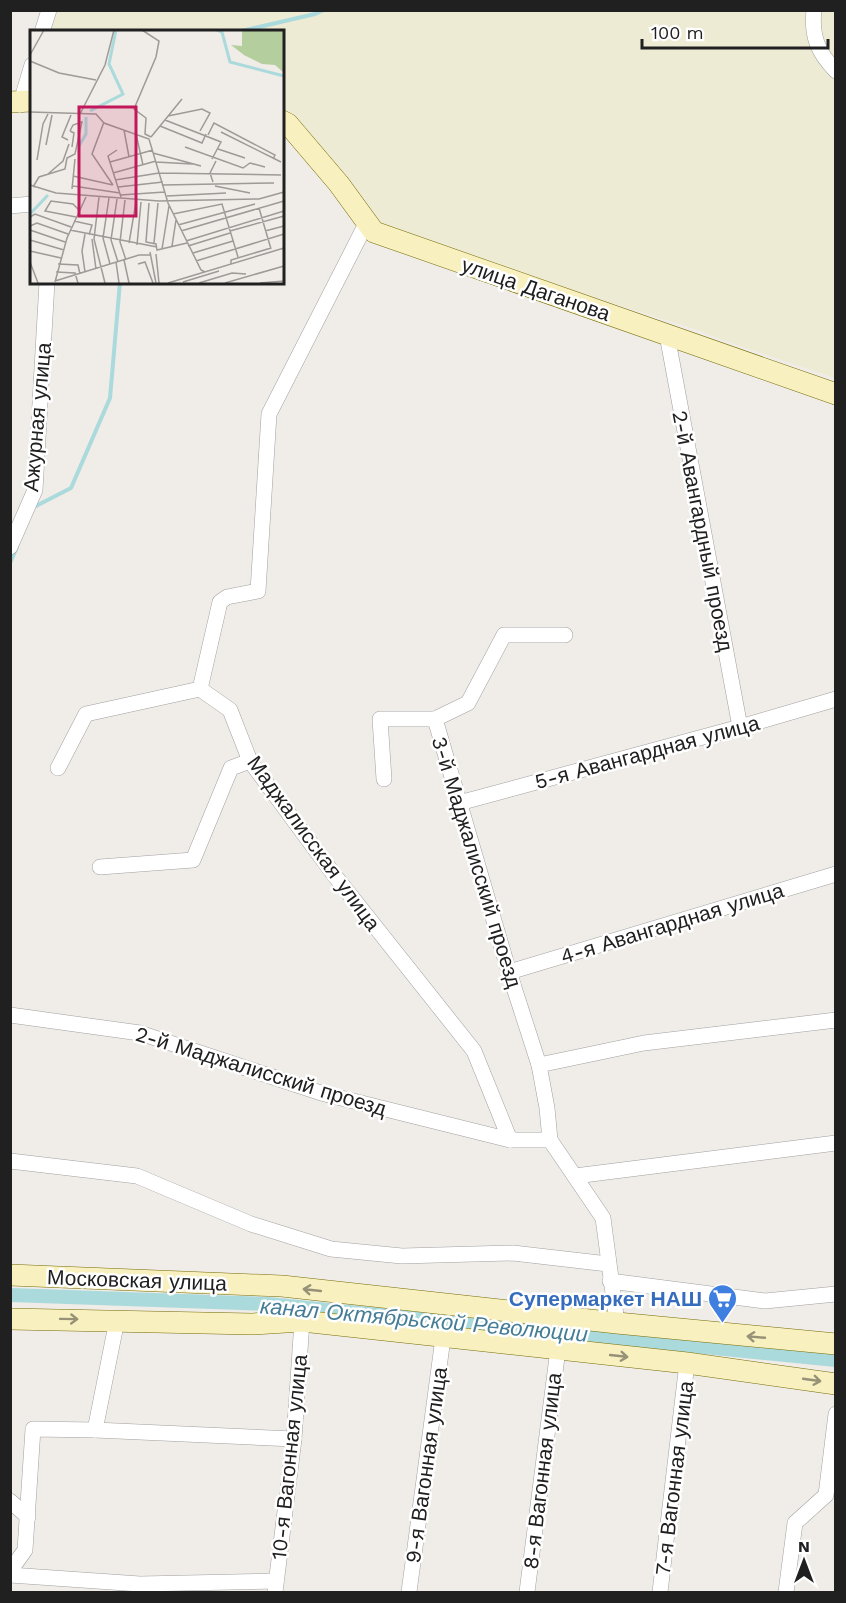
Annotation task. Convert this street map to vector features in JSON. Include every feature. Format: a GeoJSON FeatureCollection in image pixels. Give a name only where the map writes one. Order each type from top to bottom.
{"type":"FeatureCollection","features":[{"type":"Feature","properties":{"kind":"main road","name":"улица Даганова"},"geometry":{"type":"LineString","coordinates":[[284,122],[332,176],[366,224]]}},
{"type":"Feature","properties":{"kind":"main road","name":"улица Даганова"},"geometry":{"type":"LineString","coordinates":[[284,130],[337,186],[374,232],[836,396]]}},
{"type":"Feature","properties":{"kind":"main road","name":"Московская улица"},"geometry":{"type":"LineString","coordinates":[[10,1275],[282,1286],[616,1323],[836,1344]]}},
{"type":"Feature","properties":{"kind":"main road"},"geometry":{"type":"LineString","coordinates":[[10,1319],[252,1324],[302,1322],[687,1363],[836,1383]]}},
{"type":"Feature","properties":{"kind":"street"},"geometry":{"type":"LineString","coordinates":[[43,30],[49,10]]}},
{"type":"Feature","properties":{"kind":"street"},"geometry":{"type":"LineString","coordinates":[[814,10],[812,27],[815,44],[826,62],[836,71]]}},
{"type":"Feature","properties":{"kind":"street"},"geometry":{"type":"LineString","coordinates":[[21,103],[30,72]]}},
{"type":"Feature","properties":{"kind":"street"},"geometry":{"type":"LineString","coordinates":[[10,206],[30,204]]}},
{"type":"Feature","properties":{"kind":"street"},"geometry":{"type":"LineString","coordinates":[[58,768],[86,714],[200,689],[220,602],[227,597],[258,591],[269,414],[366,224]]}},
{"type":"Feature","properties":{"kind":"street","name":"Ажурная улица"},"geometry":{"type":"LineString","coordinates":[[10,547],[34,490],[47,284]]}},
{"type":"Feature","properties":{"kind":"street","name":"2-й Авангардный проезд"},"geometry":{"type":"LineString","coordinates":[[668,337],[740,727]]}},
{"type":"Feature","properties":{"kind":"street","name":"3-й Маджалисский проезд"},"geometry":{"type":"LineString","coordinates":[[550,1140],[539,1065],[509,972],[435,719],[468,703],[504,635],[565,635]]}},
{"type":"Feature","properties":{"kind":"street","name":"Маджалисская улица"},"geometry":{"type":"LineString","coordinates":[[200,689],[230,710],[250,761],[335,876],[474,1051],[510,1140]]}},
{"type":"Feature","properties":{"kind":"street","name":"5-я Авангардная улица"},"geometry":{"type":"LineString","coordinates":[[459,803],[836,699]]}},
{"type":"Feature","properties":{"kind":"street"},"geometry":{"type":"LineString","coordinates":[[384,779],[380,719],[435,719]]}},
{"type":"Feature","properties":{"kind":"street"},"geometry":{"type":"LineString","coordinates":[[100,867],[194,860],[231,768],[250,761]]}},
{"type":"Feature","properties":{"kind":"street","name":"4-я Авангардная улица"},"geometry":{"type":"LineString","coordinates":[[509,972],[836,874]]}},
{"type":"Feature","properties":{"kind":"street","name":"2-й Маджалисский проезд"},"geometry":{"type":"LineString","coordinates":[[10,1015],[140,1033],[321,1093],[510,1140],[550,1140]]}},
{"type":"Feature","properties":{"kind":"street"},"geometry":{"type":"LineString","coordinates":[[539,1065],[644,1043],[836,1020]]}},
{"type":"Feature","properties":{"kind":"street"},"geometry":{"type":"LineString","coordinates":[[550,1140],[603,1218],[616,1323]]}},
{"type":"Feature","properties":{"kind":"street"},"geometry":{"type":"LineString","coordinates":[[575,1176],[836,1143]]}},
{"type":"Feature","properties":{"kind":"street"},"geometry":{"type":"LineString","coordinates":[[10,1161],[136,1176],[251,1224],[331,1249],[402,1256],[513,1253],[608,1264]]}},
{"type":"Feature","properties":{"kind":"street"},"geometry":{"type":"LineString","coordinates":[[610,1281],[765,1301],[836,1294]]}},
{"type":"Feature","properties":{"kind":"street"},"geometry":{"type":"LineString","coordinates":[[95,1430],[117,1320]]}},
{"type":"Feature","properties":{"kind":"street","name":"10-я Вагонная улица"},"geometry":{"type":"LineString","coordinates":[[276,1587],[294,1439],[302,1322]]}},
{"type":"Feature","properties":{"kind":"street","name":"9-я Вагонная улица"},"geometry":{"type":"LineString","coordinates":[[409,1593],[443,1338]]}},
{"type":"Feature","properties":{"kind":"street","name":"8-я Вагонная улица"},"geometry":{"type":"LineString","coordinates":[[527,1593],[558,1349]]}},
{"type":"Feature","properties":{"kind":"street","name":"7-я Вагонная улица"},"geometry":{"type":"LineString","coordinates":[[660,1593],[687,1363]]}},
{"type":"Feature","properties":{"kind":"street"},"geometry":{"type":"LineString","coordinates":[[786,1593],[795,1523],[826,1495],[836,1414]]}},
{"type":"Feature","properties":{"kind":"street"},"geometry":{"type":"LineString","coordinates":[[10,1571],[25,1550],[33,1429],[294,1439]]}},
{"type":"Feature","properties":{"kind":"street"},"geometry":{"type":"LineString","coordinates":[[10,1501],[28,1517]]}},
{"type":"Feature","properties":{"kind":"street"},"geometry":{"type":"LineString","coordinates":[[10,1575],[140,1584],[276,1587]]}},
{"type":"Feature","properties":{"kind":"shaded area"},"geometry":{"type":"Polygon","coordinates":[[[58,10],[835,11],[835,378],[692,328],[534,279],[383,225],[284,114],[284,30],[51,30],[58,10]]]}},
{"type":"Feature","properties":{"kind":"waterway"},"geometry":{"type":"LineString","coordinates":[[246,30],[324,10]]}},
{"type":"Feature","properties":{"kind":"waterway"},"geometry":{"type":"LineString","coordinates":[[34,507],[71,488],[110,398],[120,284]]}},
{"type":"Feature","properties":{"kind":"waterway"},"geometry":{"type":"LineString","coordinates":[[10,563],[17,547]]}},
{"type":"Feature","properties":{"kind":"waterway","name":"канал Октябрьской Революции"},"geometry":{"type":"LineString","coordinates":[[10,1295],[268,1304],[836,1360]]}},
{"type":"Feature","properties":{"kind":"place","name":"Супермаркет НАШ"},"geometry":{"type":"Point","coordinates":[723,1324]}}]}
